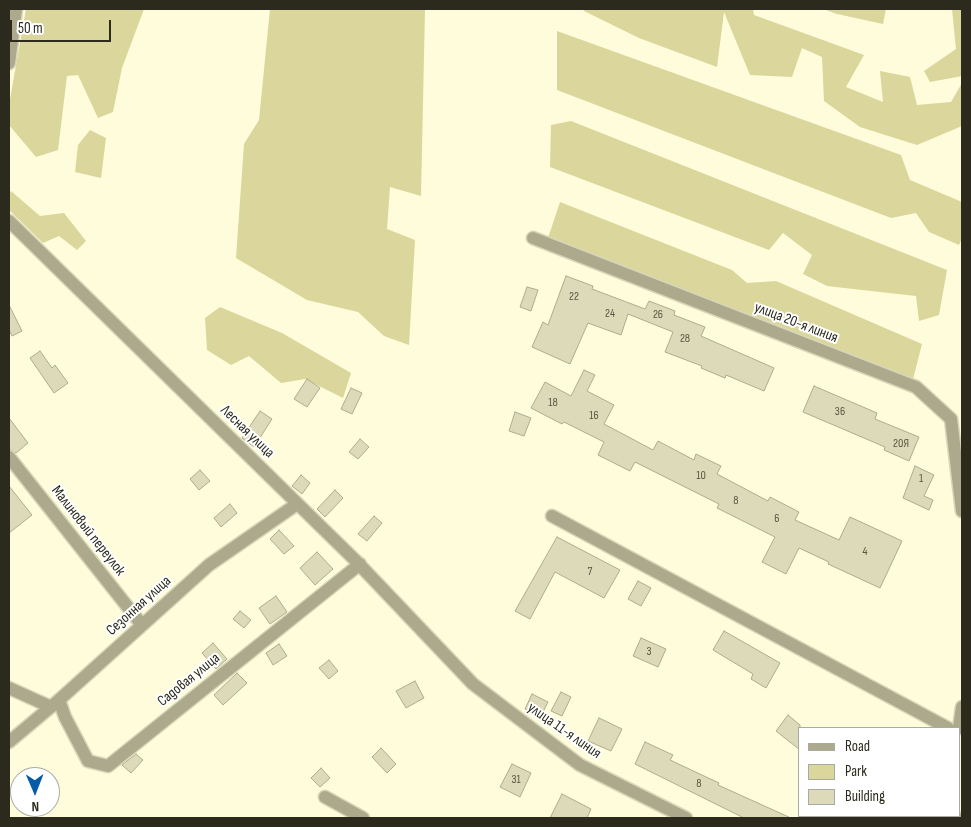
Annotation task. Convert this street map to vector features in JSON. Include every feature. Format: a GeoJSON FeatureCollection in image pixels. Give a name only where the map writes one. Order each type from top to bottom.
{"type":"FeatureCollection","features":[{"type":"Feature","properties":{"kind":"street"},"geometry":{"type":"LineString","coordinates":[[9,58],[16,9]]}},
{"type":"Feature","properties":{"kind":"street","name":"Лесная улица"},"geometry":{"type":"LineString","coordinates":[[9,220],[360,564],[460,670]]}},
{"type":"Feature","properties":{"kind":"street","name":"улица 20-я линия"},"geometry":{"type":"LineString","coordinates":[[533,238],[916,387],[951,419],[962,511]]}},
{"type":"Feature","properties":{"kind":"street","name":"Малиновый переулок"},"geometry":{"type":"LineString","coordinates":[[9,457],[142,626]]}},
{"type":"Feature","properties":{"kind":"street","name":"Сезонная улица"},"geometry":{"type":"LineString","coordinates":[[9,742],[209,566],[297,504]]}},
{"type":"Feature","properties":{"kind":"street"},"geometry":{"type":"LineString","coordinates":[[552,516],[946,727]]}},
{"type":"Feature","properties":{"kind":"street","name":"Садовая улица"},"geometry":{"type":"LineString","coordinates":[[55,703],[65,717],[88,761],[108,766],[360,564]]}},
{"type":"Feature","properties":{"kind":"street","name":"улица 11-я линия"},"geometry":{"type":"LineString","coordinates":[[460,670],[473,684],[580,765],[686,818]]}},
{"type":"Feature","properties":{"kind":"street"},"geometry":{"type":"LineString","coordinates":[[9,688],[55,703]]}},
{"type":"Feature","properties":{"kind":"street"},"geometry":{"type":"LineString","coordinates":[[959,727],[962,707]]}},
{"type":"Feature","properties":{"kind":"street"},"geometry":{"type":"LineString","coordinates":[[325,797],[363,818]]}},
{"type":"Feature","properties":{"kind":"green space"},"geometry":{"type":"Polygon","coordinates":[[[26,9],[144,9],[122,68],[113,112],[98,118],[78,75],[67,76],[58,150],[36,157],[9,125],[9,105],[26,9]]]}},
{"type":"Feature","properties":{"kind":"green space"},"geometry":{"type":"Polygon","coordinates":[[[270,9],[425,9],[421,196],[390,187],[387,229],[415,240],[409,345],[384,336],[358,312],[307,300],[236,258],[244,144],[259,120],[270,9]]]}},
{"type":"Feature","properties":{"kind":"green space"},"geometry":{"type":"Polygon","coordinates":[[[583,9],[753,9],[754,15],[864,55],[846,87],[883,102],[880,71],[910,77],[917,105],[951,102],[962,83],[962,126],[917,145],[860,127],[824,101],[822,57],[802,48],[792,77],[750,75],[724,12],[717,67],[639,38],[583,9]]]}},
{"type":"Feature","properties":{"kind":"green space"},"geometry":{"type":"Polygon","coordinates":[[[823,9],[886,9],[883,24],[823,9]]]}},
{"type":"Feature","properties":{"kind":"green space"},"geometry":{"type":"Polygon","coordinates":[[[952,9],[962,9],[962,76],[930,82],[924,71],[956,49],[952,9]]]}},
{"type":"Feature","properties":{"kind":"green space"},"geometry":{"type":"Polygon","coordinates":[[[557,31],[901,155],[910,180],[962,202],[962,238],[959,245],[929,232],[916,213],[891,218],[557,90],[557,31]]]}},
{"type":"Feature","properties":{"kind":"green space"},"geometry":{"type":"Polygon","coordinates":[[[571,121],[947,270],[939,315],[919,321],[916,296],[827,286],[803,274],[812,255],[783,233],[769,250],[550,167],[551,125],[571,121]]]}},
{"type":"Feature","properties":{"kind":"green space"},"geometry":{"type":"Polygon","coordinates":[[[90,130],[106,138],[101,178],[75,172],[78,145],[90,130]]]}},
{"type":"Feature","properties":{"kind":"green space"},"geometry":{"type":"Polygon","coordinates":[[[11,191],[40,216],[64,213],[86,241],[77,250],[59,236],[43,243],[9,210],[9,195],[11,191]]]}},
{"type":"Feature","properties":{"kind":"green space"},"geometry":{"type":"Polygon","coordinates":[[[560,202],[732,270],[747,283],[776,281],[922,344],[911,387],[547,241],[560,202]]]}},
{"type":"Feature","properties":{"kind":"green space"},"geometry":{"type":"Polygon","coordinates":[[[220,307],[282,333],[351,373],[343,398],[305,379],[281,383],[249,356],[231,365],[207,350],[205,318],[220,307]]]}},
{"type":"Feature","properties":{"kind":"building"},"geometry":{"type":"Polygon","coordinates":[[[566,276],[593,286],[592,289],[645,309],[649,301],[675,311],[674,315],[705,327],[701,336],[774,368],[764,391],[726,375],[725,378],[701,368],[702,366],[665,352],[673,332],[628,314],[621,335],[588,323],[570,364],[532,347],[543,322],[548,325],[566,276]]]}},
{"type":"Feature","properties":{"kind":"building"},"geometry":{"type":"Polygon","coordinates":[[[527,287],[538,290],[531,311],[520,307],[527,287]]]}},
{"type":"Feature","properties":{"kind":"building"},"geometry":{"type":"Polygon","coordinates":[[[9,305],[22,331],[12,336],[9,330],[9,305]]]}},
{"type":"Feature","properties":{"kind":"building"},"geometry":{"type":"Polygon","coordinates":[[[40,351],[52,368],[55,365],[68,383],[54,393],[30,358],[40,351]]]}},
{"type":"Feature","properties":{"kind":"building"},"geometry":{"type":"Polygon","coordinates":[[[584,370],[595,375],[587,391],[614,405],[604,424],[653,450],[658,441],[694,460],[696,454],[721,466],[717,474],[768,501],[770,497],[799,512],[795,520],[839,540],[850,517],[902,541],[880,588],[828,564],[829,562],[799,548],[786,574],[762,562],[775,537],[717,508],[719,504],[635,462],[630,471],[598,455],[604,442],[531,408],[545,382],[571,396],[584,370]]]}},
{"type":"Feature","properties":{"kind":"building"},"geometry":{"type":"Polygon","coordinates":[[[307,379],[320,388],[307,407],[294,399],[307,379]]]}},
{"type":"Feature","properties":{"kind":"building"},"geometry":{"type":"Polygon","coordinates":[[[814,386],[877,413],[875,419],[919,437],[909,461],[884,450],[885,447],[803,412],[814,386]]]}},
{"type":"Feature","properties":{"kind":"building"},"geometry":{"type":"Polygon","coordinates":[[[351,388],[362,393],[352,414],[341,409],[351,388]]]}},
{"type":"Feature","properties":{"kind":"building"},"geometry":{"type":"Polygon","coordinates":[[[260,411],[272,419],[254,447],[242,438],[260,411]]]}},
{"type":"Feature","properties":{"kind":"building"},"geometry":{"type":"Polygon","coordinates":[[[515,412],[531,418],[524,436],[509,431],[515,412]]]}},
{"type":"Feature","properties":{"kind":"building"},"geometry":{"type":"Polygon","coordinates":[[[9,418],[28,443],[16,453],[9,449],[9,418]]]}},
{"type":"Feature","properties":{"kind":"building"},"geometry":{"type":"Polygon","coordinates":[[[360,439],[369,447],[358,459],[349,452],[360,439]]]}},
{"type":"Feature","properties":{"kind":"building"},"geometry":{"type":"Polygon","coordinates":[[[915,466],[934,475],[924,496],[933,500],[929,510],[903,498],[915,466]]]}},
{"type":"Feature","properties":{"kind":"building"},"geometry":{"type":"Polygon","coordinates":[[[200,470],[210,481],[199,490],[190,479],[200,470]]]}},
{"type":"Feature","properties":{"kind":"building"},"geometry":{"type":"Polygon","coordinates":[[[301,475],[310,483],[302,494],[292,486],[301,475]]]}},
{"type":"Feature","properties":{"kind":"building"},"geometry":{"type":"Polygon","coordinates":[[[9,486],[32,515],[9,533],[9,486]]]}},
{"type":"Feature","properties":{"kind":"building"},"geometry":{"type":"Polygon","coordinates":[[[335,490],[343,498],[325,517],[317,509],[335,490]]]}},
{"type":"Feature","properties":{"kind":"building"},"geometry":{"type":"Polygon","coordinates":[[[230,504],[237,513],[221,527],[214,518],[230,504]]]}},
{"type":"Feature","properties":{"kind":"building"},"geometry":{"type":"Polygon","coordinates":[[[374,516],[382,523],[367,541],[358,534],[374,516]]]}},
{"type":"Feature","properties":{"kind":"building"},"geometry":{"type":"Polygon","coordinates":[[[279,530],[294,546],[284,554],[270,539],[279,530]]]}},
{"type":"Feature","properties":{"kind":"building"},"geometry":{"type":"Polygon","coordinates":[[[557,537],[620,570],[604,598],[555,572],[530,619],[515,611],[557,537]]]}},
{"type":"Feature","properties":{"kind":"building"},"geometry":{"type":"Polygon","coordinates":[[[317,552],[333,569],[315,585],[300,568],[317,552]]]}},
{"type":"Feature","properties":{"kind":"building"},"geometry":{"type":"Polygon","coordinates":[[[638,581],[651,588],[641,606],[628,599],[638,581]]]}},
{"type":"Feature","properties":{"kind":"building"},"geometry":{"type":"Polygon","coordinates":[[[276,596],[287,612],[270,624],[259,608],[276,596]]]}},
{"type":"Feature","properties":{"kind":"building"},"geometry":{"type":"Polygon","coordinates":[[[240,611],[251,620],[244,628],[233,619],[240,611]]]}},
{"type":"Feature","properties":{"kind":"building"},"geometry":{"type":"Polygon","coordinates":[[[724,631],[780,663],[766,688],[751,679],[753,674],[713,650],[724,631]]]}},
{"type":"Feature","properties":{"kind":"building"},"geometry":{"type":"Polygon","coordinates":[[[641,638],[666,649],[658,667],[633,656],[641,638]]]}},
{"type":"Feature","properties":{"kind":"building"},"geometry":{"type":"Polygon","coordinates":[[[213,643],[227,659],[216,669],[202,653],[213,643]]]}},
{"type":"Feature","properties":{"kind":"building"},"geometry":{"type":"Polygon","coordinates":[[[279,644],[287,656],[273,665],[266,653],[279,644]]]}},
{"type":"Feature","properties":{"kind":"building"},"geometry":{"type":"Polygon","coordinates":[[[329,660],[338,671],[329,679],[319,668],[329,660]]]}},
{"type":"Feature","properties":{"kind":"building"},"geometry":{"type":"Polygon","coordinates":[[[237,673],[247,683],[223,705],[214,695],[237,673]]]}},
{"type":"Feature","properties":{"kind":"building"},"geometry":{"type":"Polygon","coordinates":[[[415,681],[424,698],[406,708],[396,691],[415,681]]]}},
{"type":"Feature","properties":{"kind":"building"},"geometry":{"type":"Polygon","coordinates":[[[561,692],[571,697],[562,716],[551,711],[561,692]]]}},
{"type":"Feature","properties":{"kind":"building"},"geometry":{"type":"Polygon","coordinates":[[[532,694],[548,702],[541,716],[525,709],[532,694]]]}},
{"type":"Feature","properties":{"kind":"building"},"geometry":{"type":"Polygon","coordinates":[[[788,715],[800,725],[798,727],[798,748],[776,731],[788,715]]]}},
{"type":"Feature","properties":{"kind":"building"},"geometry":{"type":"Polygon","coordinates":[[[599,718],[622,729],[611,751],[588,741],[599,718]]]}},
{"type":"Feature","properties":{"kind":"building"},"geometry":{"type":"Polygon","coordinates":[[[645,742],[673,755],[670,760],[719,783],[718,785],[791,818],[744,818],[635,764],[645,742]]]}},
{"type":"Feature","properties":{"kind":"building"},"geometry":{"type":"Polygon","coordinates":[[[381,748],[396,764],[387,773],[372,757],[381,748]]]}},
{"type":"Feature","properties":{"kind":"building"},"geometry":{"type":"Polygon","coordinates":[[[136,754],[143,760],[131,773],[122,765],[136,754]]]}},
{"type":"Feature","properties":{"kind":"building"},"geometry":{"type":"Polygon","coordinates":[[[512,764],[531,773],[520,797],[500,787],[512,764]]]}},
{"type":"Feature","properties":{"kind":"building"},"geometry":{"type":"Polygon","coordinates":[[[321,768],[330,778],[320,787],[311,778],[321,768]]]}},
{"type":"Feature","properties":{"kind":"building"},"geometry":{"type":"Polygon","coordinates":[[[562,794],[591,809],[587,818],[550,818],[562,794]]]}}]}
